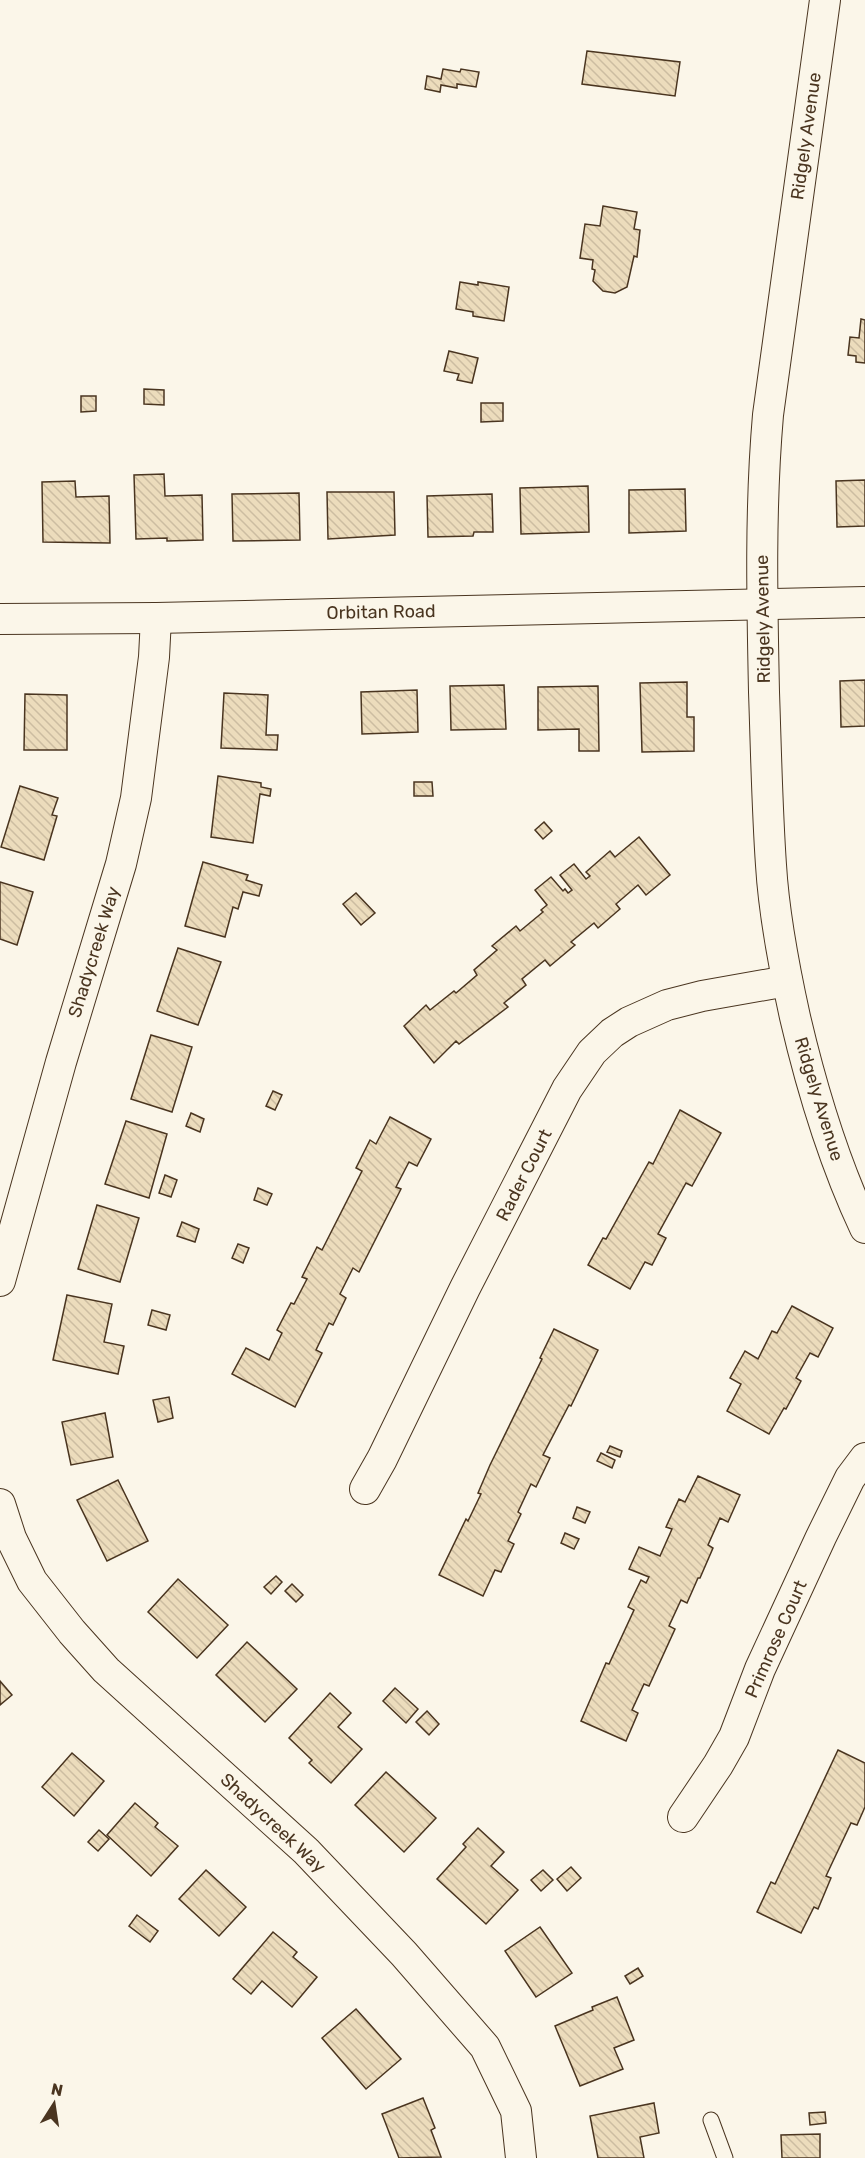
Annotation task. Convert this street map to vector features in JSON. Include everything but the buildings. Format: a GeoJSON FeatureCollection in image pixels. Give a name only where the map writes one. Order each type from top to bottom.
{"type":"FeatureCollection","features":[{"type":"Feature","properties":{"kind":"street","name":"Ridgely Avenue"},"geometry":{"type":"LineString","coordinates":[[825,0],[768,415],[761,519],[762,603],[771,866],[787,981],[807,1066],[827,1134],[848,1191],[865,1228]]}},
{"type":"Feature","properties":{"kind":"street","name":"Orbitan Road"},"geometry":{"type":"LineString","coordinates":[[0,619],[156,618],[865,602]]}},
{"type":"Feature","properties":{"kind":"street","name":"Shadycreek Way"},"geometry":{"type":"LineString","coordinates":[[0,1281],[61,1062],[121,864],[136,798],[154,657],[156,618]]}},
{"type":"Feature","properties":{"kind":"street","name":"Rader Court"},"geometry":{"type":"LineString","coordinates":[[365,1489],[567,1089],[592,1052],[628,1022],[667,1005],[702,996],[787,981]]}},
{"type":"Feature","properties":{"kind":"street","name":"Primrose Court"},"geometry":{"type":"LineString","coordinates":[[683,1817],[734,1737],[760,1669],[821,1537],[850,1478],[865,1458]]}},
{"type":"Feature","properties":{"kind":"street","name":"Shadycreek Way"},"geometry":{"type":"LineString","coordinates":[[0,1504],[11,1538],[32,1581],[72,1632],[106,1670],[306,1851],[404,1954],[485,2046],[516,2111],[521,2158]]}},
{"type":"Feature","properties":{"kind":"lane"},"geometry":{"type":"LineString","coordinates":[[711,2120],[725,2158]]}}]}
